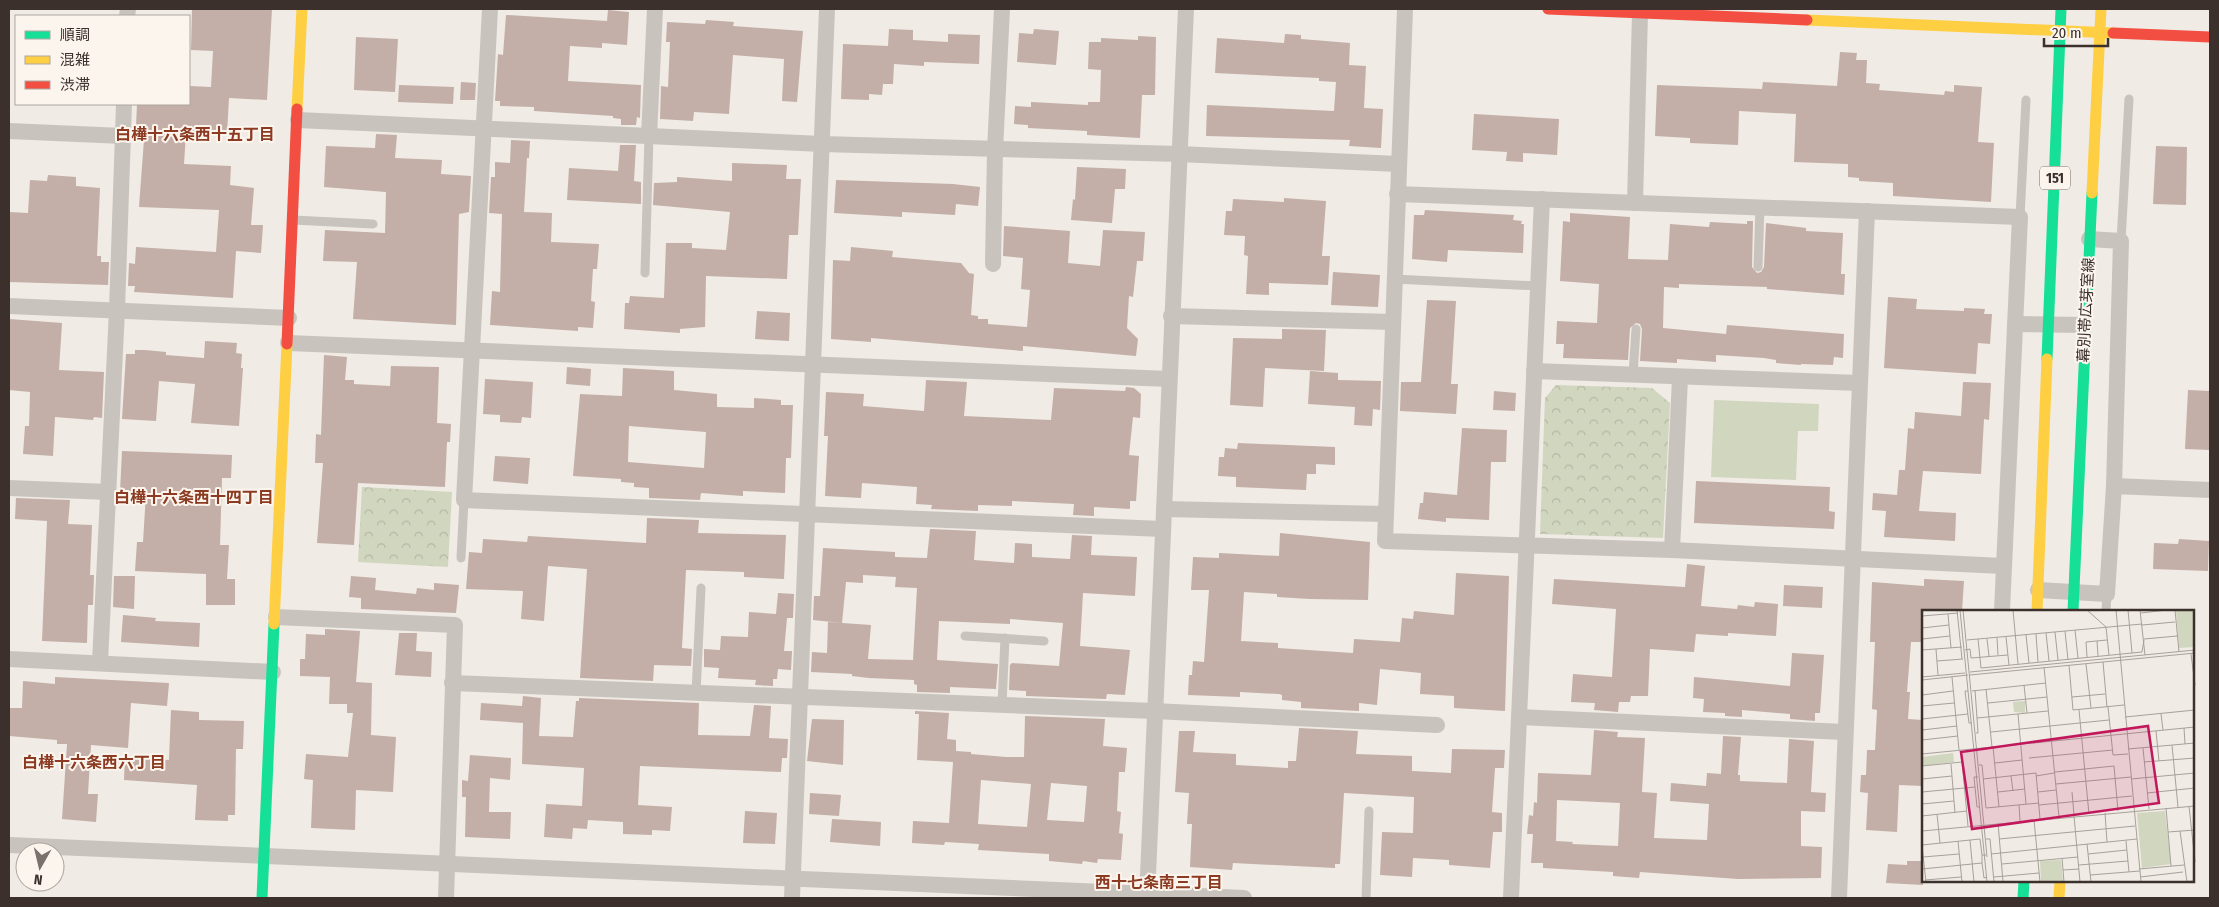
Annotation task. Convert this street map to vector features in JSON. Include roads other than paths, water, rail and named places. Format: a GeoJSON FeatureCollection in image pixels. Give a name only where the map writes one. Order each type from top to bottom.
{"type":"FeatureCollection","features":[{"type":"Feature","properties":{"kind":"street"},"geometry":{"type":"LineString","coordinates":[[262,898],[302,9]]}},
{"type":"Feature","properties":{"kind":"street"},"geometry":{"type":"LineString","coordinates":[[490,9],[464,500],[1162,529]]}},
{"type":"Feature","properties":{"kind":"street"},"geometry":{"type":"LineString","coordinates":[[649,136],[655,9]]}},
{"type":"Feature","properties":{"kind":"street"},"geometry":{"type":"LineString","coordinates":[[792,898],[827,9]]}},
{"type":"Feature","properties":{"kind":"street"},"geometry":{"type":"LineString","coordinates":[[993,264],[995,150],[1002,9]]}},
{"type":"Feature","properties":{"kind":"street"},"geometry":{"type":"LineString","coordinates":[[1147,897],[1168,379],[1186,9]]}},
{"type":"Feature","properties":{"kind":"street"},"geometry":{"type":"LineString","coordinates":[[1405,9],[1384,541],[1672,550],[2003,566]]}},
{"type":"Feature","properties":{"kind":"street"},"geometry":{"type":"LineString","coordinates":[[1548,9],[1640,13],[1907,16],[2059,31],[2210,38]]}},
{"type":"Feature","properties":{"kind":"street","name":"151"},"geometry":{"type":"LineString","coordinates":[[2037,610],[2061,9]]}},
{"type":"Feature","properties":{"kind":"street","name":"幕別帯広芽室線"},"geometry":{"type":"LineString","coordinates":[[2073,610],[2101,9]]}},
{"type":"Feature","properties":{"kind":"street"},"geometry":{"type":"LineString","coordinates":[[1635,203],[1640,13]]}},
{"type":"Feature","properties":{"kind":"street"},"geometry":{"type":"LineString","coordinates":[[100,662],[117,310],[124,105]]}},
{"type":"Feature","properties":{"kind":"street"},"geometry":{"type":"LineString","coordinates":[[298,120],[822,144],[1179,154],[1398,164]]}},
{"type":"Feature","properties":{"kind":"street"},"geometry":{"type":"LineString","coordinates":[[9,130],[123,136]]}},
{"type":"Feature","properties":{"kind":"street"},"geometry":{"type":"LineString","coordinates":[[1398,194],[2020,217],[2002,610]]}},
{"type":"Feature","properties":{"kind":"street"},"geometry":{"type":"LineString","coordinates":[[1511,898],[1542,199]]}},
{"type":"Feature","properties":{"kind":"street"},"geometry":{"type":"LineString","coordinates":[[1839,898],[1851,558],[1867,211]]}},
{"type":"Feature","properties":{"kind":"street"},"geometry":{"type":"LineString","coordinates":[[2038,590],[2106,594],[2114,486],[2121,241],[2089,239]]}},
{"type":"Feature","properties":{"kind":"street"},"geometry":{"type":"LineString","coordinates":[[9,306],[289,318]]}},
{"type":"Feature","properties":{"kind":"street"},"geometry":{"type":"LineString","coordinates":[[1171,316],[1393,322]]}},
{"type":"Feature","properties":{"kind":"street"},"geometry":{"type":"LineString","coordinates":[[2015,324],[2085,326]]}},
{"type":"Feature","properties":{"kind":"street"},"geometry":{"type":"LineString","coordinates":[[288,343],[1168,379]]}},
{"type":"Feature","properties":{"kind":"street"},"geometry":{"type":"LineString","coordinates":[[1534,371],[1680,378],[1859,383]]}},
{"type":"Feature","properties":{"kind":"street"},"geometry":{"type":"LineString","coordinates":[[1672,550],[1680,378]]}},
{"type":"Feature","properties":{"kind":"street"},"geometry":{"type":"LineString","coordinates":[[2114,486],[2210,490]]}},
{"type":"Feature","properties":{"kind":"street"},"geometry":{"type":"LineString","coordinates":[[9,488],[108,492]]}},
{"type":"Feature","properties":{"kind":"street"},"geometry":{"type":"LineString","coordinates":[[1164,509],[1386,514]]}},
{"type":"Feature","properties":{"kind":"street"},"geometry":{"type":"LineString","coordinates":[[276,617],[455,625],[446,898]]}},
{"type":"Feature","properties":{"kind":"street"},"geometry":{"type":"LineString","coordinates":[[9,659],[273,672]]}},
{"type":"Feature","properties":{"kind":"street"},"geometry":{"type":"LineString","coordinates":[[452,683],[1154,711],[1437,725]]}},
{"type":"Feature","properties":{"kind":"street"},"geometry":{"type":"LineString","coordinates":[[1519,717],[1846,732]]}},
{"type":"Feature","properties":{"kind":"street"},"geometry":{"type":"LineString","coordinates":[[9,845],[793,878],[1147,897],[1244,898]]}},
{"type":"Feature","properties":{"kind":"street"},"geometry":{"type":"LineString","coordinates":[[2023,898],[2024,882]]}},
{"type":"Feature","properties":{"kind":"street"},"geometry":{"type":"LineString","coordinates":[[2059,898],[2060,882]]}},
{"type":"Feature","properties":{"kind":"lane"},"geometry":{"type":"LineString","coordinates":[[2121,241],[2129,99]]}},
{"type":"Feature","properties":{"kind":"lane"},"geometry":{"type":"LineString","coordinates":[[2020,217],[2026,100]]}},
{"type":"Feature","properties":{"kind":"lane"},"geometry":{"type":"LineString","coordinates":[[645,273],[649,136]]}},
{"type":"Feature","properties":{"kind":"lane"},"geometry":{"type":"LineString","coordinates":[[1758,267],[1760,207]]}},
{"type":"Feature","properties":{"kind":"lane"},"geometry":{"type":"LineString","coordinates":[[293,220],[373,224]]}},
{"type":"Feature","properties":{"kind":"lane"},"geometry":{"type":"LineString","coordinates":[[1394,279],[1538,286]]}},
{"type":"Feature","properties":{"kind":"lane"},"geometry":{"type":"LineString","coordinates":[[1633,375],[1636,329]]}},
{"type":"Feature","properties":{"kind":"lane"},"geometry":{"type":"LineString","coordinates":[[461,558],[464,500]]}},
{"type":"Feature","properties":{"kind":"lane"},"geometry":{"type":"LineString","coordinates":[[696,693],[701,588]]}},
{"type":"Feature","properties":{"kind":"lane"},"geometry":{"type":"LineString","coordinates":[[2106,594],[2106,610]]}},
{"type":"Feature","properties":{"kind":"lane"},"geometry":{"type":"LineString","coordinates":[[965,636],[1044,641]]}},
{"type":"Feature","properties":{"kind":"lane"},"geometry":{"type":"LineString","coordinates":[[1002,705],[1005,638]]}},
{"type":"Feature","properties":{"kind":"lane"},"geometry":{"type":"LineString","coordinates":[[1366,898],[1369,811]]}},
{"type":"Feature","properties":{"kind":"district","name":"白樺十六条西十五丁目"},"geometry":{"type":"Point","coordinates":[195,134]}},
{"type":"Feature","properties":{"kind":"district","name":"白樺十六条西十四丁目"},"geometry":{"type":"Point","coordinates":[194,497]}},
{"type":"Feature","properties":{"kind":"district","name":"白樺十六条西六丁目"},"geometry":{"type":"Point","coordinates":[94,762]}},
{"type":"Feature","properties":{"kind":"district","name":"西十七条南三丁目"},"geometry":{"type":"Point","coordinates":[1159,882]}}]}
